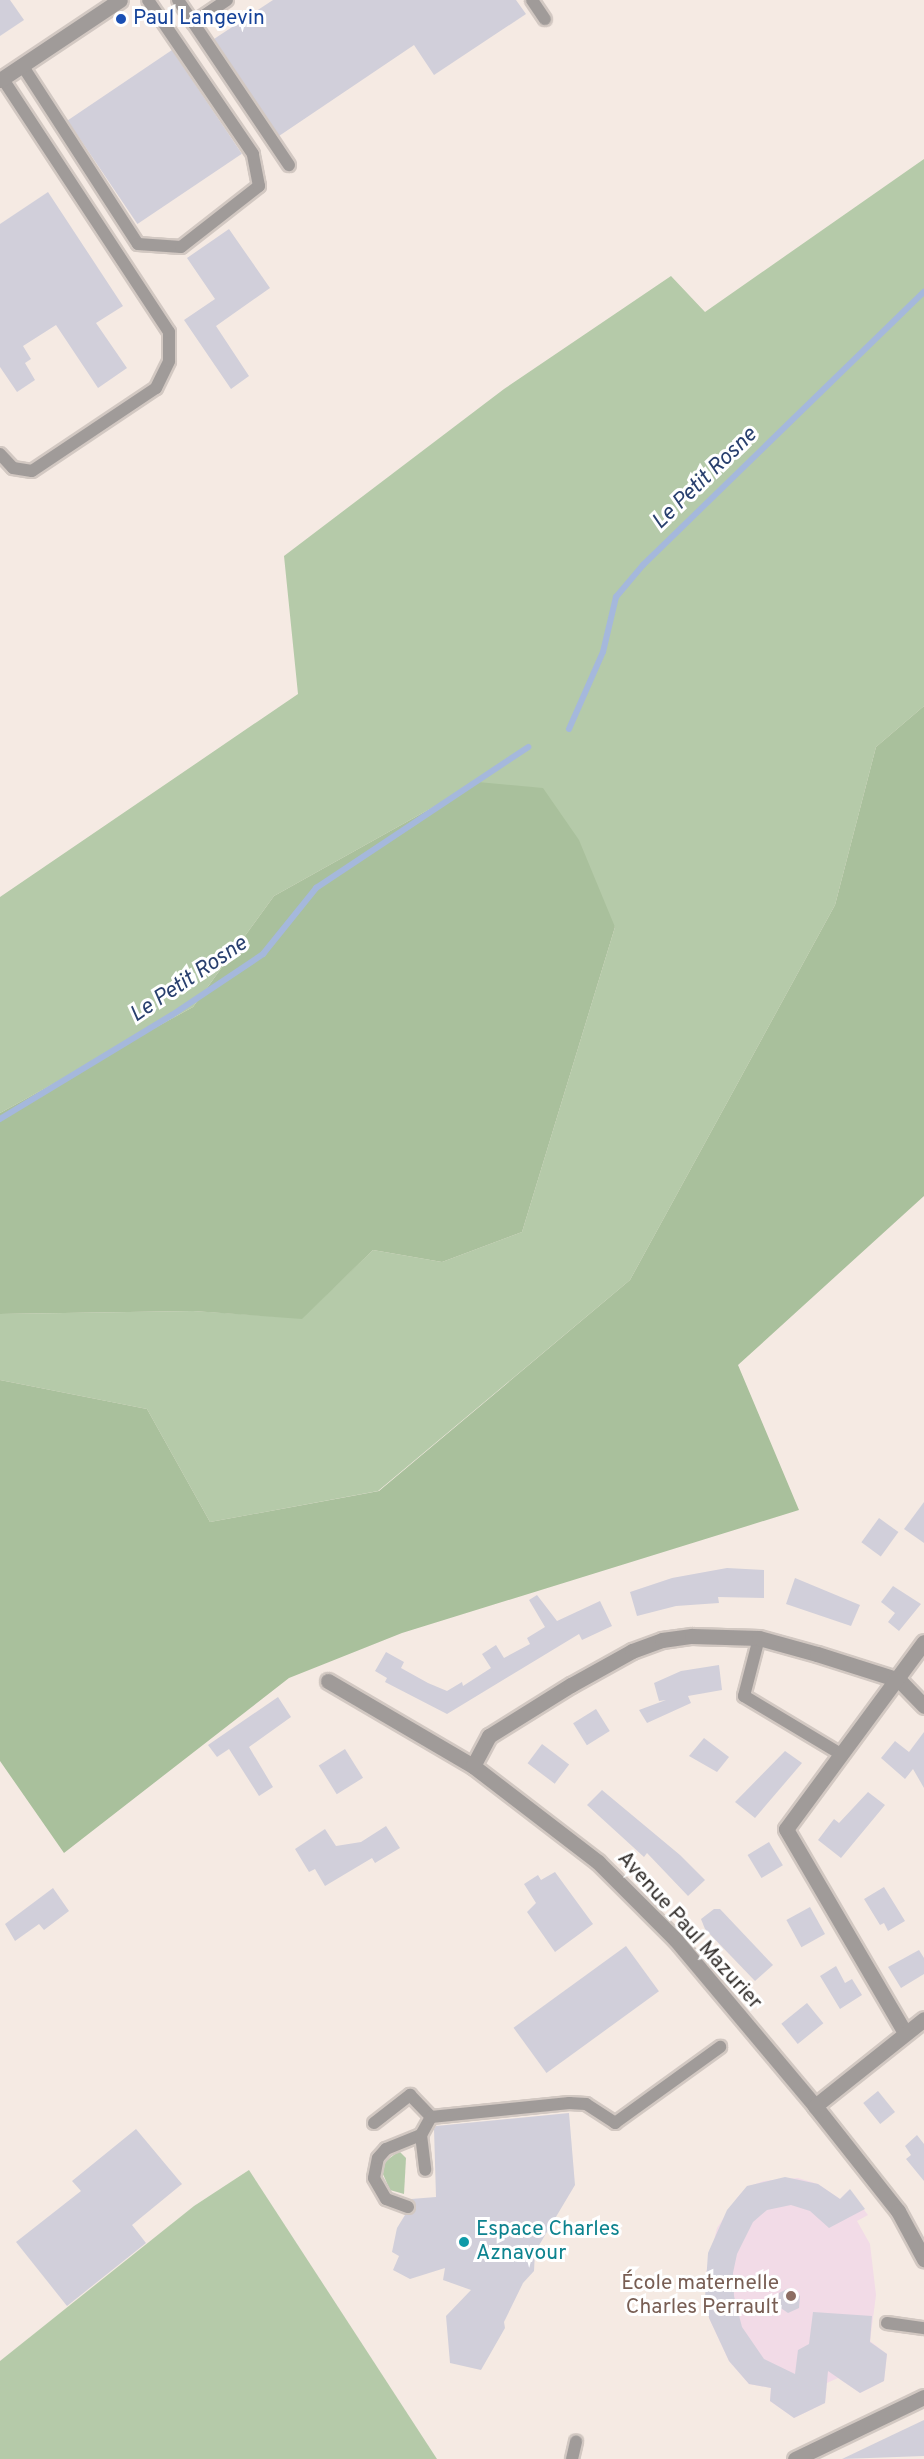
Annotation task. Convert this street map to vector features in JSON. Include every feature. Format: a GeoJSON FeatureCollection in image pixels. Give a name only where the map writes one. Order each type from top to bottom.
{"type":"FeatureCollection","features":[{"type":"Feature","properties":{"kind":"street"},"geometry":{"type":"LineString","coordinates":[[1,79],[120,0]]}},
{"type":"Feature","properties":{"kind":"street"},"geometry":{"type":"LineString","coordinates":[[473,1766],[489,1736],[632,1651],[662,1640],[692,1636],[759,1638],[899,1680],[924,1706]]}},
{"type":"Feature","properties":{"kind":"street"},"geometry":{"type":"LineString","coordinates":[[904,2031],[786,1829],[899,1680],[924,1642]]}},
{"type":"Feature","properties":{"kind":"street","name":"Avenue Paul Mazurier"},"geometry":{"type":"LineString","coordinates":[[328,1681],[473,1766],[598,1862],[675,1939],[815,2106],[898,2211],[924,2259]]}},
{"type":"Feature","properties":{"kind":"street"},"geometry":{"type":"LineString","coordinates":[[815,2106],[904,2031],[924,2019]]}},
{"type":"Feature","properties":{"kind":"street"},"geometry":{"type":"LineString","coordinates":[[795,2459],[924,2397]]}},
{"type":"Feature","properties":{"kind":"lane"},"geometry":{"type":"LineString","coordinates":[[22,65],[138,244],[181,247],[258,186],[253,154],[148,0]]}},
{"type":"Feature","properties":{"kind":"lane"},"geometry":{"type":"LineString","coordinates":[[178,0],[290,165]]}},
{"type":"Feature","properties":{"kind":"lane"},"geometry":{"type":"LineString","coordinates":[[193,23],[226,0]]}},
{"type":"Feature","properties":{"kind":"lane"},"geometry":{"type":"LineString","coordinates":[[532,0],[545,19]]}},
{"type":"Feature","properties":{"kind":"lane"},"geometry":{"type":"LineString","coordinates":[[0,454],[13,468],[32,471],[156,388],[169,361],[169,332],[1,79]]}},
{"type":"Feature","properties":{"kind":"lane"},"geometry":{"type":"LineString","coordinates":[[759,1638],[744,1696],[842,1755]]}},
{"type":"Feature","properties":{"kind":"lane"},"geometry":{"type":"LineString","coordinates":[[430,2117],[569,2103],[586,2104],[615,2123],[720,2047]]}},
{"type":"Feature","properties":{"kind":"lane"},"geometry":{"type":"LineString","coordinates":[[374,2123],[410,2094],[430,2117]]}},
{"type":"Feature","properties":{"kind":"lane"},"geometry":{"type":"LineString","coordinates":[[425,2170],[421,2135],[430,2117]]}},
{"type":"Feature","properties":{"kind":"lane"},"geometry":{"type":"LineString","coordinates":[[408,2206],[386,2199],[374,2178],[378,2158],[386,2149],[421,2135]]}},
{"type":"Feature","properties":{"kind":"lane"},"geometry":{"type":"LineString","coordinates":[[887,2323],[924,2328]]}},
{"type":"Feature","properties":{"kind":"lane"},"geometry":{"type":"LineString","coordinates":[[572,2459],[576,2441]]}},
{"type":"Feature","properties":{"kind":"shaded area","name":"École maternelle Charles Perrault"},"geometry":{"type":"Polygon","coordinates":[[[798,2178],[818,2184],[840,2199],[849,2190],[868,2215],[857,2221],[870,2244],[876,2295],[870,2341],[887,2354],[884,2381],[860,2393],[838,2378],[827,2383],[825,2403],[794,2418],[770,2401],[771,2388],[749,2384],[729,2361],[709,2318],[705,2277],[717,2228],[747,2187],[764,2181],[798,2178]]]}},
{"type":"Feature","properties":{"kind":"green space"},"geometry":{"type":"Polygon","coordinates":[[[924,159],[924,706],[876,747],[835,905],[630,1280],[378,1491],[210,1522],[147,1409],[0,1380],[0,1314],[193,1311],[302,1318],[373,1250],[442,1262],[522,1232],[615,927],[478,782],[274,896],[193,1007],[0,1113],[0,897],[298,694],[284,556],[504,389],[671,276],[705,312],[924,159]]]}},
{"type":"Feature","properties":{"kind":"green space"},"geometry":{"type":"Polygon","coordinates":[[[924,706],[924,1196],[738,1365],[799,1510],[402,1633],[289,1678],[64,1853],[0,1761],[0,1380],[147,1409],[210,1522],[379,1491],[630,1280],[835,905],[876,747],[924,706]]]}},
{"type":"Feature","properties":{"kind":"green space"},"geometry":{"type":"Polygon","coordinates":[[[478,782],[543,788],[579,840],[615,927],[522,1232],[442,1262],[373,1250],[302,1319],[193,1311],[0,1314],[0,1113],[193,1007],[274,896],[478,782]]]}},
{"type":"Feature","properties":{"kind":"green space"},"geometry":{"type":"Polygon","coordinates":[[[399,2151],[406,2158],[404,2194],[390,2190],[382,2172],[386,2161],[399,2151]]]}},
{"type":"Feature","properties":{"kind":"green space"},"geometry":{"type":"Polygon","coordinates":[[[249,2170],[437,2459],[0,2459],[0,2361],[194,2206],[249,2170]]]}},
{"type":"Feature","properties":{"kind":"building"},"geometry":{"type":"Polygon","coordinates":[[[0,0],[10,0],[24,20],[0,36],[0,0]]]}},
{"type":"Feature","properties":{"kind":"building"},"geometry":{"type":"Polygon","coordinates":[[[273,0],[516,0],[526,14],[434,75],[414,45],[279,136],[214,39],[273,0]]]}},
{"type":"Feature","properties":{"kind":"building"},"geometry":{"type":"Polygon","coordinates":[[[172,50],[242,154],[137,224],[68,120],[172,50]]]}},
{"type":"Feature","properties":{"kind":"building"},"geometry":{"type":"Polygon","coordinates":[[[48,192],[123,306],[96,323],[127,368],[98,388],[56,325],[23,346],[31,359],[25,363],[35,380],[17,392],[0,367],[0,224],[48,192]]]}},
{"type":"Feature","properties":{"kind":"building"},"geometry":{"type":"Polygon","coordinates":[[[229,229],[270,288],[216,326],[249,376],[231,389],[184,320],[215,299],[187,258],[229,229]]]}},
{"type":"Feature","properties":{"kind":"building"},"geometry":{"type":"Polygon","coordinates":[[[924,1502],[924,1543],[904,1529],[924,1502]]]}},
{"type":"Feature","properties":{"kind":"building"},"geometry":{"type":"Polygon","coordinates":[[[879,1518],[898,1532],[881,1556],[861,1542],[879,1518]]]}},
{"type":"Feature","properties":{"kind":"building"},"geometry":{"type":"Polygon","coordinates":[[[727,1568],[764,1570],[764,1598],[718,1597],[719,1603],[676,1606],[637,1616],[630,1592],[672,1578],[727,1568]]]}},
{"type":"Feature","properties":{"kind":"building"},"geometry":{"type":"Polygon","coordinates":[[[795,1578],[860,1605],[851,1626],[786,1604],[795,1578]]]}},
{"type":"Feature","properties":{"kind":"building"},"geometry":{"type":"Polygon","coordinates":[[[893,1586],[921,1604],[899,1631],[888,1622],[895,1613],[881,1602],[893,1586]]]}},
{"type":"Feature","properties":{"kind":"building"},"geometry":{"type":"Polygon","coordinates":[[[537,1595],[557,1621],[600,1601],[612,1626],[582,1640],[579,1634],[447,1714],[385,1682],[387,1678],[375,1671],[386,1652],[404,1662],[401,1668],[428,1683],[447,1691],[462,1682],[463,1686],[491,1668],[482,1654],[496,1645],[504,1658],[530,1644],[527,1638],[545,1627],[529,1600],[537,1595]]]}},
{"type":"Feature","properties":{"kind":"building"},"geometry":{"type":"Polygon","coordinates":[[[719,1665],[722,1690],[688,1696],[691,1703],[647,1723],[639,1710],[666,1700],[659,1701],[654,1683],[681,1671],[719,1665]]]}},
{"type":"Feature","properties":{"kind":"building"},"geometry":{"type":"Polygon","coordinates":[[[278,1697],[291,1717],[249,1747],[273,1787],[259,1796],[229,1749],[217,1757],[208,1745],[278,1697]]]}},
{"type":"Feature","properties":{"kind":"building"},"geometry":{"type":"Polygon","coordinates":[[[596,1709],[610,1731],[587,1745],[573,1723],[596,1709]]]}},
{"type":"Feature","properties":{"kind":"building"},"geometry":{"type":"Polygon","coordinates":[[[924,1732],[924,1788],[913,1769],[905,1779],[881,1758],[895,1741],[909,1752],[924,1732]]]}},
{"type":"Feature","properties":{"kind":"building"},"geometry":{"type":"Polygon","coordinates":[[[704,1738],[729,1757],[717,1772],[689,1756],[704,1738]]]}},
{"type":"Feature","properties":{"kind":"building"},"geometry":{"type":"Polygon","coordinates":[[[542,1744],[569,1764],[555,1784],[528,1763],[542,1744]]]}},
{"type":"Feature","properties":{"kind":"building"},"geometry":{"type":"Polygon","coordinates":[[[345,1749],[363,1778],[337,1794],[319,1765],[345,1749]]]}},
{"type":"Feature","properties":{"kind":"building"},"geometry":{"type":"Polygon","coordinates":[[[785,1751],[802,1763],[755,1818],[735,1802],[785,1751]]]}},
{"type":"Feature","properties":{"kind":"building"},"geometry":{"type":"Polygon","coordinates":[[[602,1790],[680,1855],[705,1880],[688,1896],[647,1853],[644,1857],[587,1805],[602,1790]]]}},
{"type":"Feature","properties":{"kind":"building"},"geometry":{"type":"Polygon","coordinates":[[[868,1792],[885,1805],[841,1858],[818,1840],[834,1819],[839,1823],[868,1792]]]}},
{"type":"Feature","properties":{"kind":"building"},"geometry":{"type":"Polygon","coordinates":[[[386,1826],[400,1848],[375,1863],[372,1858],[325,1886],[315,1869],[309,1872],[295,1849],[325,1829],[336,1846],[361,1842],[386,1826]]]}},
{"type":"Feature","properties":{"kind":"building"},"geometry":{"type":"Polygon","coordinates":[[[769,1842],[783,1865],[761,1878],[748,1855],[769,1842]]]}},
{"type":"Feature","properties":{"kind":"building"},"geometry":{"type":"Polygon","coordinates":[[[555,1872],[593,1924],[555,1952],[527,1912],[536,1903],[524,1884],[538,1875],[541,1880],[555,1872]]]}},
{"type":"Feature","properties":{"kind":"building"},"geometry":{"type":"Polygon","coordinates":[[[884,1887],[905,1921],[888,1931],[884,1923],[880,1925],[864,1899],[884,1887]]]}},
{"type":"Feature","properties":{"kind":"building"},"geometry":{"type":"Polygon","coordinates":[[[53,1888],[69,1911],[44,1930],[39,1924],[15,1941],[5,1924],[53,1888]]]}},
{"type":"Feature","properties":{"kind":"building"},"geometry":{"type":"Polygon","coordinates":[[[810,1907],[825,1934],[801,1947],[786,1920],[810,1907]]]}},
{"type":"Feature","properties":{"kind":"building"},"geometry":{"type":"Polygon","coordinates":[[[714,1909],[720,1909],[773,1965],[755,1981],[705,1929],[701,1919],[714,1909]]]}},
{"type":"Feature","properties":{"kind":"building"},"geometry":{"type":"Polygon","coordinates":[[[626,1946],[659,1991],[546,2073],[514,2028],[626,1946]]]}},
{"type":"Feature","properties":{"kind":"building"},"geometry":{"type":"Polygon","coordinates":[[[919,1950],[924,1958],[924,1974],[901,1988],[888,1967],[919,1950]]]}},
{"type":"Feature","properties":{"kind":"building"},"geometry":{"type":"Polygon","coordinates":[[[836,1966],[845,1983],[852,1979],[862,1995],[840,2009],[820,1976],[836,1966]]]}},
{"type":"Feature","properties":{"kind":"building"},"geometry":{"type":"Polygon","coordinates":[[[807,2003],[823,2023],[798,2044],[781,2024],[807,2003]]]}},
{"type":"Feature","properties":{"kind":"building"},"geometry":{"type":"Polygon","coordinates":[[[878,2091],[895,2112],[880,2124],[863,2103],[878,2091]]]}},
{"type":"Feature","properties":{"kind":"building","name":"Espace Charles Aznavour"},"geometry":{"type":"Polygon","coordinates":[[[569,2113],[575,2185],[535,2252],[534,2271],[523,2283],[504,2322],[505,2328],[481,2370],[450,2363],[446,2316],[471,2290],[443,2280],[445,2268],[410,2279],[393,2270],[399,2256],[392,2252],[397,2228],[405,2215],[416,2209],[411,2199],[436,2197],[434,2129],[436,2126],[569,2113]]]}},
{"type":"Feature","properties":{"kind":"building"},"geometry":{"type":"Polygon","coordinates":[[[136,2129],[182,2184],[132,2225],[146,2243],[67,2306],[16,2242],[81,2191],[72,2181],[136,2129]]]}},
{"type":"Feature","properties":{"kind":"building"},"geometry":{"type":"Polygon","coordinates":[[[917,2135],[924,2144],[924,2181],[906,2159],[911,2155],[905,2146],[917,2135]]]}},
{"type":"Feature","properties":{"kind":"building"},"geometry":{"type":"Polygon","coordinates":[[[785,2177],[818,2184],[840,2199],[850,2189],[865,2209],[829,2228],[810,2211],[791,2205],[767,2210],[753,2222],[737,2254],[733,2273],[734,2296],[742,2327],[764,2359],[795,2374],[798,2350],[809,2344],[813,2312],[872,2316],[870,2342],[887,2354],[884,2381],[860,2393],[828,2371],[825,2403],[794,2418],[770,2401],[771,2388],[749,2384],[729,2361],[709,2318],[705,2298],[708,2253],[727,2210],[747,2186],[785,2177]]]}},
{"type":"Feature","properties":{"kind":"building"},"geometry":{"type":"Polygon","coordinates":[[[789,2288],[800,2296],[799,2308],[788,2313],[778,2306],[779,2293],[789,2288]]]}},
{"type":"Feature","properties":{"kind":"building"},"geometry":{"type":"Polygon","coordinates":[[[924,2420],[924,2456],[842,2459],[886,2438],[924,2420]]]}},
{"type":"Feature","properties":{"kind":"waterway","name":"Le Petit Rosne"},"geometry":{"type":"LineString","coordinates":[[569,729],[603,652],[616,597],[643,565],[924,292]]}},
{"type":"Feature","properties":{"kind":"waterway","name":"Le Petit Rosne"},"geometry":{"type":"LineString","coordinates":[[0,1119],[172,1015],[263,954],[316,888],[528,747]]}},
{"type":"Feature","properties":{"kind":"place","name":"Paul Langevin"},"geometry":{"type":"Point","coordinates":[121,19]}},
{"type":"Feature","properties":{"kind":"place","name":"Espace Charles Aznavour"},"geometry":{"type":"Point","coordinates":[464,2242]}},
{"type":"Feature","properties":{"kind":"place","name":"École maternelle Charles Perrault"},"geometry":{"type":"Point","coordinates":[791,2296]}}]}
